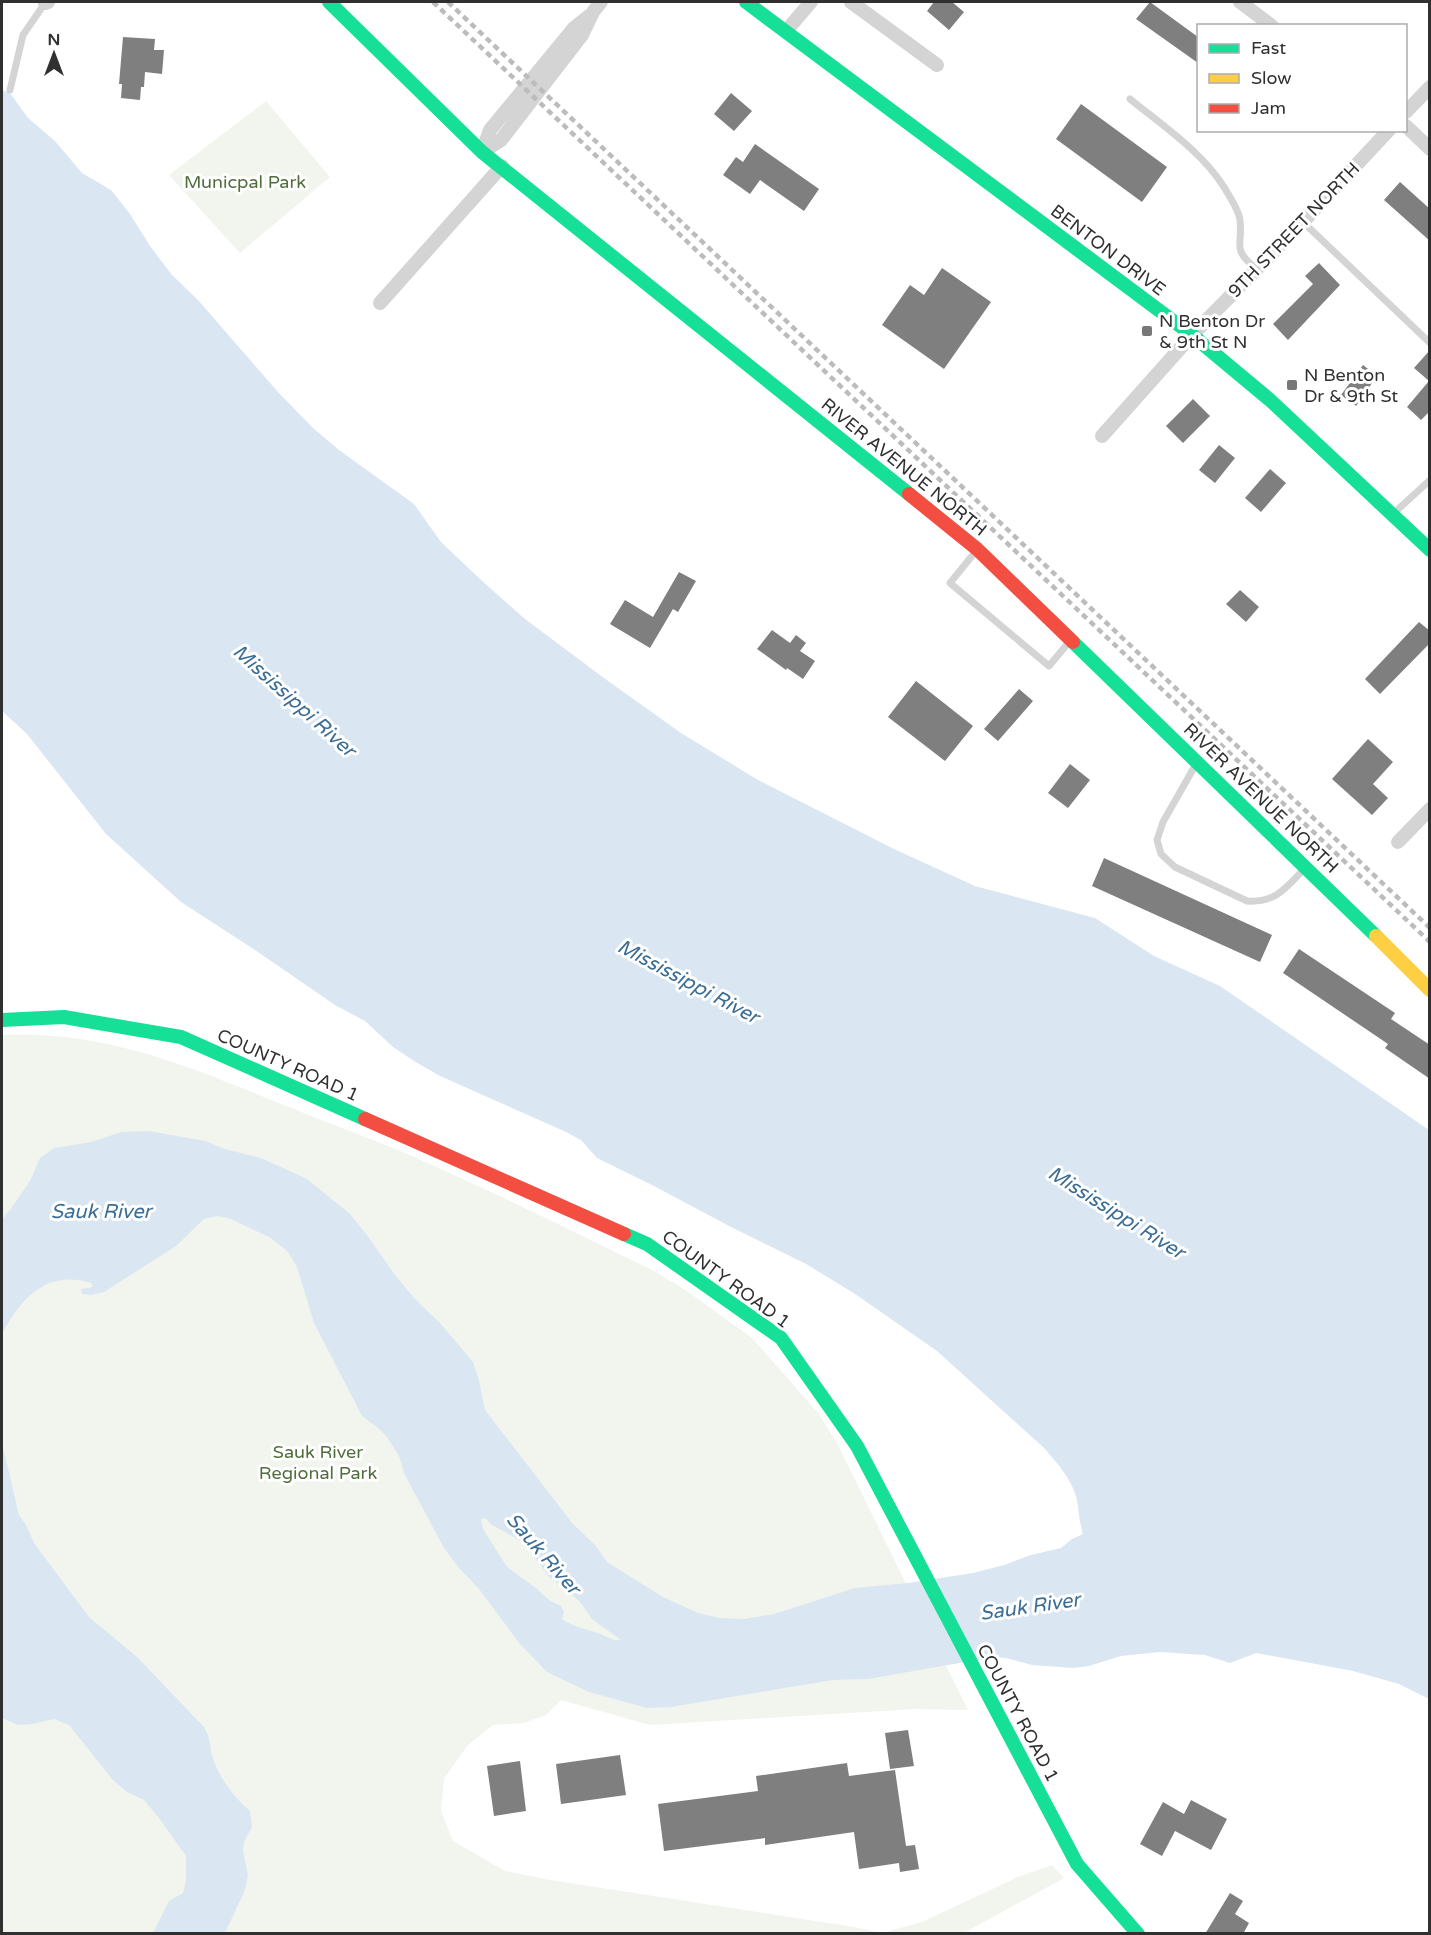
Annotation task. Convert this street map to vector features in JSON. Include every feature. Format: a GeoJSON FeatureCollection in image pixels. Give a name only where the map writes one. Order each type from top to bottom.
{"type":"FeatureCollection","features":[{"type":"Feature","properties":{"kind":"street","name":"RIVER AVENUE NORTH"},"geometry":{"type":"LineString","coordinates":[[329,2],[482,152],[977,549],[1430,990]]}},
{"type":"Feature","properties":{"kind":"street","name":"BENTON DRIVE"},"geometry":{"type":"LineString","coordinates":[[746,2],[1192,335],[1270,400],[1430,550]]}},
{"type":"Feature","properties":{"kind":"street"},"geometry":{"type":"LineString","coordinates":[[786,31],[811,2]]}},
{"type":"Feature","properties":{"kind":"street"},"geometry":{"type":"LineString","coordinates":[[851,2],[937,65]]}},
{"type":"Feature","properties":{"kind":"street"},"geometry":{"type":"LineString","coordinates":[[1240,2],[1269,24]]}},
{"type":"Feature","properties":{"kind":"street"},"geometry":{"type":"LineString","coordinates":[[482,152],[490,130],[574,28],[597,7]]}},
{"type":"Feature","properties":{"kind":"street"},"geometry":{"type":"LineString","coordinates":[[1407,111],[1430,87]]}},
{"type":"Feature","properties":{"kind":"street"},"geometry":{"type":"LineString","coordinates":[[1407,127],[1430,149]]}},
{"type":"Feature","properties":{"kind":"street","name":"9TH STREET NORTH"},"geometry":{"type":"LineString","coordinates":[[1102,436],[1192,335],[1387,132]]}},
{"type":"Feature","properties":{"kind":"street"},"geometry":{"type":"LineString","coordinates":[[381,303],[502,166]]}},
{"type":"Feature","properties":{"kind":"street"},"geometry":{"type":"LineString","coordinates":[[1398,842],[1430,809]]}},
{"type":"Feature","properties":{"kind":"street","name":"COUNTY ROAD 1"},"geometry":{"type":"LineString","coordinates":[[2,1020],[64,1017],[181,1037],[647,1244],[781,1338],[857,1446],[1077,1864],[1138,1934]]}},
{"type":"Feature","properties":{"kind":"lane"},"geometry":{"type":"LineString","coordinates":[[10,90],[24,35],[46,2]]}},
{"type":"Feature","properties":{"kind":"lane"},"geometry":{"type":"LineString","coordinates":[[1130,99],[1192,149],[1223,186],[1240,219],[1239,243],[1243,257],[1256,269]]}},
{"type":"Feature","properties":{"kind":"lane"},"geometry":{"type":"LineString","coordinates":[[1303,222],[1430,343]]}},
{"type":"Feature","properties":{"kind":"lane"},"geometry":{"type":"LineString","coordinates":[[1392,515],[1430,480]]}},
{"type":"Feature","properties":{"kind":"lane"},"geometry":{"type":"LineString","coordinates":[[977,549],[950,583],[1049,666],[1071,639]]}},
{"type":"Feature","properties":{"kind":"lane"},"geometry":{"type":"LineString","coordinates":[[1197,762],[1163,822],[1157,840],[1161,854],[1175,867],[1247,901],[1260,902],[1281,893],[1306,867]]}},
{"type":"Feature","properties":{"kind":"green space","name":"Municpal Park"},"geometry":{"type":"Polygon","coordinates":[[[266,101],[330,177],[240,253],[169,175],[266,101]]]}},
{"type":"Feature","properties":{"kind":"green space","name":"Sauk River Regional Park"},"geometry":{"type":"Polygon","coordinates":[[[2,1035],[42,1035],[79,1039],[152,1056],[222,1080],[383,1144],[534,1212],[654,1271],[687,1291],[752,1338],[819,1414],[839,1447],[968,1710],[915,1709],[650,1725],[561,1700],[546,1715],[524,1723],[493,1725],[467,1746],[444,1779],[441,1811],[453,1841],[505,1871],[881,1933],[2,1934],[2,1035]]]}},
{"type":"Feature","properties":{"kind":"green space"},"geometry":{"type":"Polygon","coordinates":[[[1052,1865],[1064,1878],[964,1933],[882,1933],[922,1922],[1018,1877],[1052,1865]]]}},
{"type":"Feature","properties":{"kind":"water"},"geometry":{"type":"Polygon","coordinates":[[[2,90],[10,93],[28,118],[55,141],[82,173],[111,190],[172,275],[198,300],[278,392],[312,427],[339,450],[414,504],[441,542],[481,580],[525,619],[604,678],[681,733],[758,780],[894,849],[975,886],[1095,918],[1154,956],[1220,986],[1429,1130],[1429,1699],[1399,1684],[1353,1671],[1256,1653],[1230,1663],[1205,1655],[1160,1652],[1121,1656],[1074,1668],[1032,1665],[994,1657],[868,1679],[833,1680],[671,1707],[647,1708],[589,1692],[547,1672],[520,1644],[479,1589],[459,1568],[444,1548],[405,1475],[399,1456],[387,1437],[362,1416],[314,1323],[297,1267],[288,1252],[271,1238],[231,1219],[218,1216],[204,1219],[176,1246],[104,1292],[92,1295],[82,1294],[81,1289],[93,1287],[91,1283],[75,1280],[49,1283],[27,1298],[2,1334],[2,1219],[30,1181],[40,1158],[54,1148],[91,1142],[121,1132],[149,1131],[205,1141],[225,1149],[261,1158],[307,1179],[350,1214],[395,1275],[473,1362],[485,1410],[573,1524],[595,1545],[607,1562],[663,1597],[698,1613],[720,1618],[744,1619],[774,1614],[855,1588],[973,1573],[1004,1565],[1031,1555],[1061,1548],[1083,1534],[1074,1490],[1055,1461],[1044,1448],[937,1351],[855,1294],[806,1264],[597,1158],[581,1140],[564,1131],[440,1076],[414,1061],[393,1047],[365,1021],[335,1005],[181,902],[106,834],[27,734],[2,711],[2,90]],[[485,1518],[481,1519],[483,1529],[507,1567],[549,1600],[561,1606],[564,1612],[562,1619],[580,1628],[621,1640],[592,1619],[581,1603],[549,1577],[525,1543],[492,1525],[485,1518]]]}},
{"type":"Feature","properties":{"kind":"water"},"geometry":{"type":"Polygon","coordinates":[[[2,1443],[19,1515],[34,1543],[89,1617],[137,1657],[204,1727],[222,1779],[250,1811],[252,1827],[244,1842],[243,1851],[248,1875],[245,1890],[225,1933],[153,1933],[169,1901],[183,1893],[186,1880],[186,1856],[144,1800],[127,1792],[113,1780],[69,1725],[54,1719],[18,1725],[2,1718],[2,1443]]]}},
{"type":"Feature","properties":{"kind":"building"},"geometry":{"type":"Polygon","coordinates":[[[934,2],[952,2],[964,12],[949,30],[927,11],[934,2]]]}},
{"type":"Feature","properties":{"kind":"building"},"geometry":{"type":"Polygon","coordinates":[[[1150,2],[1197,36],[1197,62],[1136,19],[1150,2]]]}},
{"type":"Feature","properties":{"kind":"building"},"geometry":{"type":"Polygon","coordinates":[[[123,37],[155,39],[154,50],[164,50],[162,74],[145,72],[140,100],[121,98],[122,84],[119,84],[123,37]]]}},
{"type":"Feature","properties":{"kind":"building"},"geometry":{"type":"Polygon","coordinates":[[[731,93],[752,111],[734,131],[714,114],[731,93]]]}},
{"type":"Feature","properties":{"kind":"building"},"geometry":{"type":"Polygon","coordinates":[[[1081,104],[1167,167],[1142,202],[1056,139],[1081,104]]]}},
{"type":"Feature","properties":{"kind":"building"},"geometry":{"type":"Polygon","coordinates":[[[755,144],[819,189],[804,211],[760,180],[750,194],[723,175],[736,157],[743,162],[755,144]]]}},
{"type":"Feature","properties":{"kind":"building"},"geometry":{"type":"Polygon","coordinates":[[[1400,182],[1430,209],[1430,241],[1384,200],[1400,182]]]}},
{"type":"Feature","properties":{"kind":"building"},"geometry":{"type":"Polygon","coordinates":[[[1319,263],[1340,285],[1288,340],[1273,324],[1313,284],[1305,276],[1319,263]]]}},
{"type":"Feature","properties":{"kind":"building"},"geometry":{"type":"Polygon","coordinates":[[[942,268],[991,302],[944,369],[882,325],[910,285],[924,295],[942,268]]]}},
{"type":"Feature","properties":{"kind":"building"},"geometry":{"type":"Polygon","coordinates":[[[1430,350],[1430,411],[1421,420],[1407,407],[1429,381],[1414,368],[1430,350]]]}},
{"type":"Feature","properties":{"kind":"building"},"geometry":{"type":"Polygon","coordinates":[[[1363,365],[1377,376],[1356,406],[1341,395],[1363,365]]]}},
{"type":"Feature","properties":{"kind":"building"},"geometry":{"type":"Polygon","coordinates":[[[1193,399],[1210,416],[1183,443],[1166,426],[1193,399]]]}},
{"type":"Feature","properties":{"kind":"building"},"geometry":{"type":"Polygon","coordinates":[[[1219,445],[1235,458],[1215,483],[1199,470],[1219,445]]]}},
{"type":"Feature","properties":{"kind":"building"},"geometry":{"type":"Polygon","coordinates":[[[1270,469],[1286,483],[1261,512],[1245,498],[1270,469]]]}},
{"type":"Feature","properties":{"kind":"building"},"geometry":{"type":"Polygon","coordinates":[[[679,572],[696,581],[678,612],[673,609],[650,648],[610,624],[625,600],[653,617],[679,572]]]}},
{"type":"Feature","properties":{"kind":"building"},"geometry":{"type":"Polygon","coordinates":[[[1240,590],[1259,607],[1246,622],[1226,604],[1240,590]]]}},
{"type":"Feature","properties":{"kind":"building"},"geometry":{"type":"Polygon","coordinates":[[[1419,622],[1430,631],[1430,643],[1380,694],[1365,679],[1419,622]]]}},
{"type":"Feature","properties":{"kind":"building"},"geometry":{"type":"Polygon","coordinates":[[[772,630],[790,643],[796,635],[806,643],[800,651],[815,661],[803,679],[757,649],[772,630]]]}},
{"type":"Feature","properties":{"kind":"building"},"geometry":{"type":"Polygon","coordinates":[[[916,681],[973,726],[945,761],[888,717],[916,681]]]}},
{"type":"Feature","properties":{"kind":"building"},"geometry":{"type":"Polygon","coordinates":[[[1019,689],[1033,701],[998,741],[984,729],[1019,689]]]}},
{"type":"Feature","properties":{"kind":"building"},"geometry":{"type":"Polygon","coordinates":[[[1368,739],[1393,762],[1373,784],[1388,798],[1372,815],[1332,779],[1368,739]]]}},
{"type":"Feature","properties":{"kind":"building"},"geometry":{"type":"Polygon","coordinates":[[[1070,764],[1090,780],[1068,808],[1048,793],[1070,764]]]}},
{"type":"Feature","properties":{"kind":"building"},"geometry":{"type":"Polygon","coordinates":[[[1104,858],[1272,935],[1260,962],[1092,886],[1104,858]]]}},
{"type":"Feature","properties":{"kind":"building"},"geometry":{"type":"Polygon","coordinates":[[[1299,949],[1395,1013],[1391,1019],[1430,1045],[1430,1079],[1385,1048],[1388,1044],[1283,973],[1299,949]]]}},
{"type":"Feature","properties":{"kind":"building"},"geometry":{"type":"Polygon","coordinates":[[[908,1730],[914,1766],[890,1769],[885,1733],[908,1730]]]}},
{"type":"Feature","properties":{"kind":"building"},"geometry":{"type":"Polygon","coordinates":[[[620,1755],[626,1795],[561,1804],[556,1764],[620,1755]]]}},
{"type":"Feature","properties":{"kind":"building"},"geometry":{"type":"Polygon","coordinates":[[[520,1761],[526,1811],[494,1816],[487,1766],[520,1761]]]}},
{"type":"Feature","properties":{"kind":"building"},"geometry":{"type":"Polygon","coordinates":[[[847,1763],[849,1776],[895,1770],[906,1846],[915,1845],[919,1869],[900,1872],[899,1863],[859,1869],[854,1832],[765,1845],[765,1838],[664,1851],[658,1804],[758,1791],[756,1776],[847,1763]]]}},
{"type":"Feature","properties":{"kind":"building"},"geometry":{"type":"Polygon","coordinates":[[[1191,1800],[1227,1819],[1211,1850],[1175,1831],[1162,1856],[1140,1844],[1163,1802],[1184,1814],[1191,1800]]]}},
{"type":"Feature","properties":{"kind":"building"},"geometry":{"type":"Polygon","coordinates":[[[1230,1893],[1243,1901],[1235,1914],[1249,1923],[1243,1934],[1205,1934],[1230,1893]]]}},
{"type":"Feature","properties":{"kind":"railway"},"geometry":{"type":"LineString","coordinates":[[433,2],[1430,942]]}},
{"type":"Feature","properties":{"kind":"railway"},"geometry":{"type":"LineString","coordinates":[[448,2],[1430,928]]}},
{"type":"Feature","properties":{"kind":"traffic: fast"},"geometry":{"type":"LineString","coordinates":[[329,2],[482,152],[909,494]]}},
{"type":"Feature","properties":{"kind":"traffic: fast"},"geometry":{"type":"LineString","coordinates":[[746,2],[1192,335],[1270,400],[1430,550]]}},
{"type":"Feature","properties":{"kind":"traffic: fast"},"geometry":{"type":"LineString","coordinates":[[1073,642],[1376,936]]}},
{"type":"Feature","properties":{"kind":"traffic: fast"},"geometry":{"type":"LineString","coordinates":[[2,1020],[64,1017],[181,1037],[365,1119]]}},
{"type":"Feature","properties":{"kind":"traffic: fast"},"geometry":{"type":"LineString","coordinates":[[624,1234],[647,1244],[781,1338],[857,1446],[1077,1864],[1138,1934]]}},
{"type":"Feature","properties":{"kind":"traffic: slow"},"geometry":{"type":"LineString","coordinates":[[1376,936],[1430,990]]}},
{"type":"Feature","properties":{"kind":"traffic: jam"},"geometry":{"type":"LineString","coordinates":[[909,494],[977,549],[1073,642]]}},
{"type":"Feature","properties":{"kind":"traffic: jam"},"geometry":{"type":"LineString","coordinates":[[365,1119],[624,1234]]}},
{"type":"Feature","properties":{"kind":"place","name":"N Benton Dr & 9th St N"},"geometry":{"type":"Point","coordinates":[1147,331]}},
{"type":"Feature","properties":{"kind":"place","name":"N Benton Dr & 9th St"},"geometry":{"type":"Point","coordinates":[1292,385]}},
{"type":"Feature","properties":{"kind":"water label","name":"Mississippi River"},"geometry":{"type":"Point","coordinates":[294,701]}},
{"type":"Feature","properties":{"kind":"water label","name":"Mississippi River"},"geometry":{"type":"Point","coordinates":[688,982]}},
{"type":"Feature","properties":{"kind":"water label","name":"Sauk River"},"geometry":{"type":"Point","coordinates":[101,1212]}},
{"type":"Feature","properties":{"kind":"water label","name":"Mississippi River"},"geometry":{"type":"Point","coordinates":[1116,1213]}},
{"type":"Feature","properties":{"kind":"water label","name":"Sauk River"},"geometry":{"type":"Point","coordinates":[543,1554]}},
{"type":"Feature","properties":{"kind":"water label","name":"Sauk River"},"geometry":{"type":"Point","coordinates":[1030,1607]}}]}
